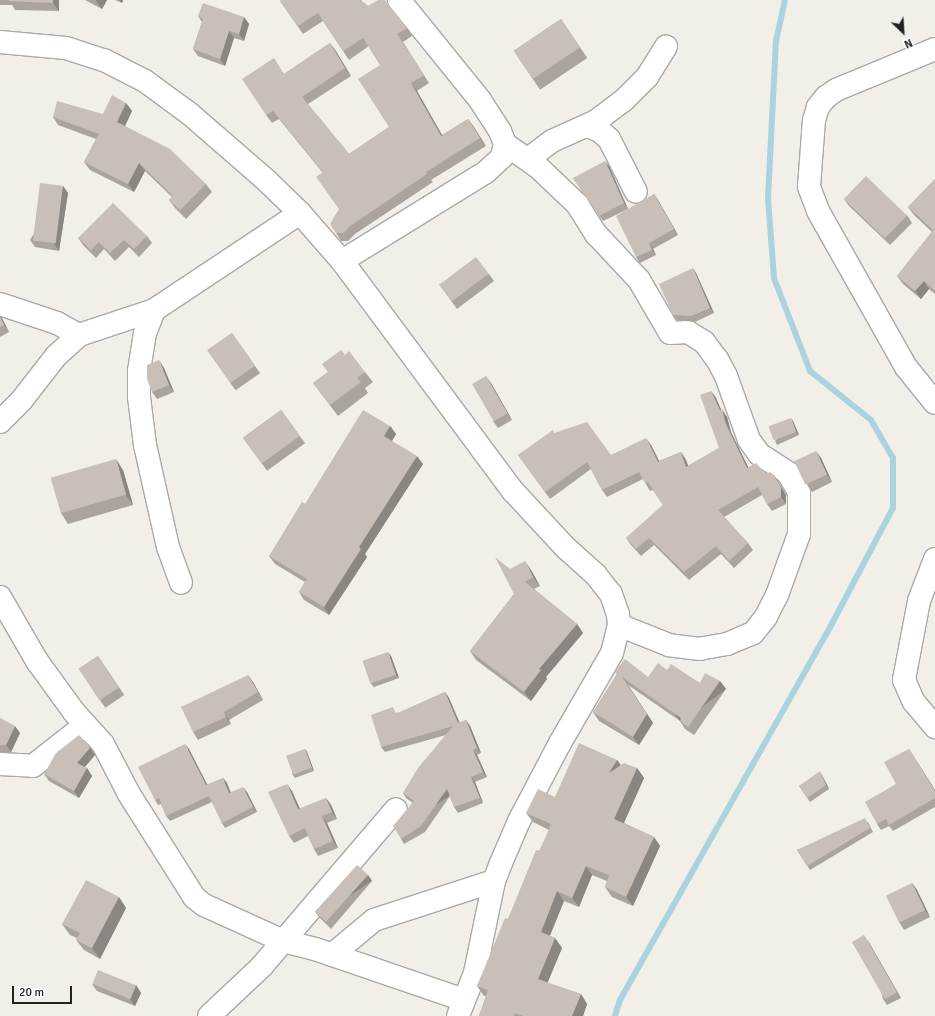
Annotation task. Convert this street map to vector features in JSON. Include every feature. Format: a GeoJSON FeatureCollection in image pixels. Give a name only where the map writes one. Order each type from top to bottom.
{"type":"FeatureCollection","features":[{"type":"Feature","properties":{"kind":"street"},"geometry":{"type":"LineString","coordinates":[[342,262],[486,172],[502,157],[505,144],[500,130],[480,100],[399,0]]}},
{"type":"Feature","properties":{"kind":"street"},"geometry":{"type":"LineString","coordinates":[[0,42],[66,48],[104,60],[145,81],[190,114],[300,213],[342,262],[513,491],[566,548],[596,575],[607,589],[615,602],[619,625],[612,653],[584,698],[519,821],[494,882],[475,973],[461,1008],[332,955],[283,941],[221,915],[194,897],[129,794],[103,744],[85,725],[37,661],[0,597]]}},
{"type":"Feature","properties":{"kind":"street"},"geometry":{"type":"LineString","coordinates":[[528,159],[552,141],[587,126],[609,112],[636,88],[666,47]]}},
{"type":"Feature","properties":{"kind":"street"},"geometry":{"type":"LineString","coordinates":[[935,49],[836,90],[826,97],[818,107],[814,120],[809,187],[818,211],[906,367],[935,403]]}},
{"type":"Feature","properties":{"kind":"street"},"geometry":{"type":"LineString","coordinates":[[587,126],[600,131],[609,140],[636,192]]}},
{"type":"Feature","properties":{"kind":"street"},"geometry":{"type":"LineString","coordinates":[[505,144],[528,159],[577,204],[596,234],[639,280],[670,333],[693,334],[712,351],[729,385],[748,440],[759,454],[788,473],[799,492],[799,534],[777,595],[766,616],[753,633],[727,644],[700,649],[669,645],[619,625]]}},
{"type":"Feature","properties":{"kind":"street"},"geometry":{"type":"LineString","coordinates":[[0,422],[21,401],[56,356],[79,335],[154,310],[300,213]]}},
{"type":"Feature","properties":{"kind":"street"},"geometry":{"type":"LineString","coordinates":[[0,304],[42,321],[56,323],[79,335]]}},
{"type":"Feature","properties":{"kind":"street"},"geometry":{"type":"LineString","coordinates":[[154,310],[145,333],[139,371],[139,397],[145,445],[168,547],[181,583]]}},
{"type":"Feature","properties":{"kind":"street"},"geometry":{"type":"LineString","coordinates":[[935,559],[919,601],[904,680],[914,702],[935,727]]}},
{"type":"Feature","properties":{"kind":"street"},"geometry":{"type":"LineString","coordinates":[[0,764],[33,766],[85,725]]}},
{"type":"Feature","properties":{"kind":"street"},"geometry":{"type":"LineString","coordinates":[[209,1016],[262,966],[336,882],[396,809]]}},
{"type":"Feature","properties":{"kind":"street"},"geometry":{"type":"LineString","coordinates":[[332,955],[367,924],[380,917],[494,882]]}},
{"type":"Feature","properties":{"kind":"building"},"geometry":{"type":"Polygon","coordinates":[[[53,0],[53,3],[9,1],[53,0]]]}},
{"type":"Feature","properties":{"kind":"building"},"geometry":{"type":"Polygon","coordinates":[[[360,0],[368,6],[378,0],[385,0],[407,28],[397,34],[424,75],[411,83],[441,136],[468,119],[480,138],[426,172],[427,174],[350,226],[343,233],[336,233],[330,224],[339,209],[316,177],[323,172],[273,111],[266,115],[242,79],[274,58],[284,74],[330,43],[345,68],[302,97],[349,154],[389,127],[358,79],[380,65],[363,38],[343,51],[318,13],[298,26],[280,1],[360,0]]]}},
{"type":"Feature","properties":{"kind":"building"},"geometry":{"type":"Polygon","coordinates":[[[203,3],[244,17],[239,34],[229,31],[220,59],[193,49],[203,19],[198,16],[203,3]]]}},
{"type":"Feature","properties":{"kind":"building"},"geometry":{"type":"Polygon","coordinates":[[[561,19],[580,47],[533,79],[514,51],[561,19]]]}},
{"type":"Feature","properties":{"kind":"building"},"geometry":{"type":"Polygon","coordinates":[[[112,95],[126,103],[117,122],[170,149],[206,184],[180,210],[169,200],[173,196],[139,163],[128,184],[84,162],[99,134],[53,117],[57,101],[103,114],[112,95]]]}},
{"type":"Feature","properties":{"kind":"building"},"geometry":{"type":"Polygon","coordinates":[[[605,161],[624,203],[599,216],[573,178],[605,161]]]}},
{"type":"Feature","properties":{"kind":"building"},"geometry":{"type":"Polygon","coordinates":[[[866,176],[907,216],[885,239],[844,199],[866,176]]]}},
{"type":"Feature","properties":{"kind":"building"},"geometry":{"type":"Polygon","coordinates":[[[935,179],[935,291],[924,281],[915,291],[897,276],[933,230],[908,207],[935,179]]]}},
{"type":"Feature","properties":{"kind":"building"},"geometry":{"type":"Polygon","coordinates":[[[40,183],[63,186],[56,243],[33,241],[40,183]]]}},
{"type":"Feature","properties":{"kind":"building"},"geometry":{"type":"Polygon","coordinates":[[[654,194],[674,229],[649,243],[652,250],[636,257],[616,216],[654,194]]]}},
{"type":"Feature","properties":{"kind":"building"},"geometry":{"type":"Polygon","coordinates":[[[113,203],[147,236],[134,249],[124,240],[110,253],[99,242],[91,250],[78,238],[113,203]]]}},
{"type":"Feature","properties":{"kind":"building"},"geometry":{"type":"Polygon","coordinates":[[[476,257],[489,274],[452,301],[439,285],[476,257]]]}},
{"type":"Feature","properties":{"kind":"building"},"geometry":{"type":"Polygon","coordinates":[[[693,268],[710,308],[691,316],[673,315],[659,284],[693,268]]]}},
{"type":"Feature","properties":{"kind":"building"},"geometry":{"type":"Polygon","coordinates":[[[0,317],[4,325],[0,327],[0,317]]]}},
{"type":"Feature","properties":{"kind":"building"},"geometry":{"type":"Polygon","coordinates":[[[232,333],[255,366],[230,383],[207,350],[232,333]]]}},
{"type":"Feature","properties":{"kind":"building"},"geometry":{"type":"Polygon","coordinates":[[[341,350],[345,355],[349,351],[365,372],[357,378],[361,382],[330,405],[313,383],[328,372],[322,364],[341,350]]]}},
{"type":"Feature","properties":{"kind":"building"},"geometry":{"type":"Polygon","coordinates":[[[159,360],[169,385],[152,392],[147,379],[147,365],[159,360]]]}},
{"type":"Feature","properties":{"kind":"building"},"geometry":{"type":"Polygon","coordinates":[[[486,376],[508,413],[494,421],[472,384],[486,376]]]}},
{"type":"Feature","properties":{"kind":"building"},"geometry":{"type":"Polygon","coordinates":[[[711,391],[720,410],[722,409],[726,425],[747,468],[756,463],[766,474],[770,472],[774,475],[781,488],[781,497],[767,504],[758,487],[718,510],[748,543],[729,561],[716,546],[684,572],[649,538],[636,549],[626,538],[663,505],[648,482],[645,483],[639,472],[602,490],[587,462],[545,492],[518,455],[553,430],[554,433],[587,422],[611,455],[646,438],[658,462],[681,452],[686,467],[719,448],[700,395],[711,391]]]}},
{"type":"Feature","properties":{"kind":"building"},"geometry":{"type":"Polygon","coordinates":[[[281,410],[300,436],[262,464],[243,438],[281,410]]]}},
{"type":"Feature","properties":{"kind":"building"},"geometry":{"type":"Polygon","coordinates":[[[363,410],[390,426],[384,436],[417,456],[359,547],[361,549],[324,607],[299,592],[307,579],[269,556],[302,502],[305,504],[363,410]]]}},
{"type":"Feature","properties":{"kind":"building"},"geometry":{"type":"Polygon","coordinates":[[[791,418],[796,432],[774,440],[768,426],[791,418]]]}},
{"type":"Feature","properties":{"kind":"building"},"geometry":{"type":"Polygon","coordinates":[[[816,451],[827,475],[805,485],[794,461],[816,451]]]}},
{"type":"Feature","properties":{"kind":"building"},"geometry":{"type":"Polygon","coordinates":[[[116,459],[126,495],[61,513],[51,478],[116,459]]]}},
{"type":"Feature","properties":{"kind":"building"},"geometry":{"type":"Polygon","coordinates":[[[495,557],[510,569],[525,561],[533,577],[525,582],[577,624],[539,669],[541,670],[524,692],[470,651],[514,594],[495,557]]]}},
{"type":"Feature","properties":{"kind":"building"},"geometry":{"type":"Polygon","coordinates":[[[388,652],[396,675],[370,683],[362,661],[388,652]]]}},
{"type":"Feature","properties":{"kind":"building"},"geometry":{"type":"Polygon","coordinates":[[[98,656],[119,688],[99,700],[79,669],[98,656]]]}},
{"type":"Feature","properties":{"kind":"building"},"geometry":{"type":"Polygon","coordinates":[[[625,659],[648,677],[658,663],[667,670],[671,664],[700,683],[705,673],[720,681],[688,727],[680,721],[681,718],[622,677],[647,714],[633,737],[593,712],[618,673],[615,672],[625,659]]]}},
{"type":"Feature","properties":{"kind":"building"},"geometry":{"type":"Polygon","coordinates":[[[248,675],[258,692],[224,712],[226,717],[193,732],[181,707],[248,675]]]}},
{"type":"Feature","properties":{"kind":"building"},"geometry":{"type":"Polygon","coordinates":[[[445,692],[458,723],[466,720],[477,748],[473,750],[483,772],[471,777],[480,798],[454,807],[447,789],[421,826],[401,839],[393,826],[414,801],[403,793],[418,768],[453,726],[381,747],[371,715],[393,707],[396,714],[445,692]]]}},
{"type":"Feature","properties":{"kind":"building"},"geometry":{"type":"Polygon","coordinates":[[[0,718],[15,726],[6,745],[0,745],[0,718]]]}},
{"type":"Feature","properties":{"kind":"building"},"geometry":{"type":"Polygon","coordinates":[[[79,735],[90,748],[77,763],[87,768],[74,791],[44,774],[56,753],[79,735]]]}},
{"type":"Feature","properties":{"kind":"building"},"geometry":{"type":"Polygon","coordinates":[[[579,743],[617,760],[609,773],[624,763],[637,768],[614,819],[654,837],[626,897],[605,887],[609,875],[586,866],[572,898],[557,891],[541,932],[555,938],[538,979],[581,994],[572,1016],[523,1016],[515,1013],[514,1016],[479,1016],[488,990],[477,986],[505,918],[508,919],[536,850],[540,851],[551,824],[526,813],[538,789],[555,797],[579,743]]]}},
{"type":"Feature","properties":{"kind":"building"},"geometry":{"type":"Polygon","coordinates":[[[185,744],[206,785],[223,778],[229,793],[243,787],[253,807],[222,823],[209,796],[166,816],[159,798],[155,800],[138,767],[185,744]]]}},
{"type":"Feature","properties":{"kind":"building"},"geometry":{"type":"Polygon","coordinates":[[[305,749],[312,768],[293,775],[286,756],[305,749]]]}},
{"type":"Feature","properties":{"kind":"building"},"geometry":{"type":"Polygon","coordinates":[[[909,749],[935,791],[935,798],[889,825],[886,819],[877,824],[865,802],[896,784],[884,762],[909,749]]]}},
{"type":"Feature","properties":{"kind":"building"},"geometry":{"type":"Polygon","coordinates":[[[820,771],[826,785],[807,798],[799,786],[820,771]]]}},
{"type":"Feature","properties":{"kind":"building"},"geometry":{"type":"Polygon","coordinates":[[[287,784],[298,809],[326,798],[332,812],[322,816],[333,841],[314,849],[305,828],[289,836],[268,792],[287,784]]]}},
{"type":"Feature","properties":{"kind":"building"},"geometry":{"type":"Polygon","coordinates":[[[865,818],[870,828],[807,866],[797,850],[865,818]]]}},
{"type":"Feature","properties":{"kind":"building"},"geometry":{"type":"Polygon","coordinates":[[[357,865],[368,875],[326,922],[315,912],[357,865]]]}},
{"type":"Feature","properties":{"kind":"building"},"geometry":{"type":"Polygon","coordinates":[[[86,880],[119,897],[92,948],[76,940],[80,933],[62,924],[86,880]]]}},
{"type":"Feature","properties":{"kind":"building"},"geometry":{"type":"Polygon","coordinates":[[[912,883],[925,910],[899,923],[886,896],[912,883]]]}},
{"type":"Feature","properties":{"kind":"building"},"geometry":{"type":"Polygon","coordinates":[[[864,935],[897,992],[885,999],[852,942],[864,935]]]}},
{"type":"Feature","properties":{"kind":"building"},"geometry":{"type":"Polygon","coordinates":[[[98,970],[136,985],[130,999],[92,984],[98,970]]]}},
{"type":"Feature","properties":{"kind":"waterway"},"geometry":{"type":"LineString","coordinates":[[615,1016],[620,1000],[827,633],[893,508],[893,458],[871,420],[810,371],[774,278],[768,198],[776,41],[785,0]]}}]}
